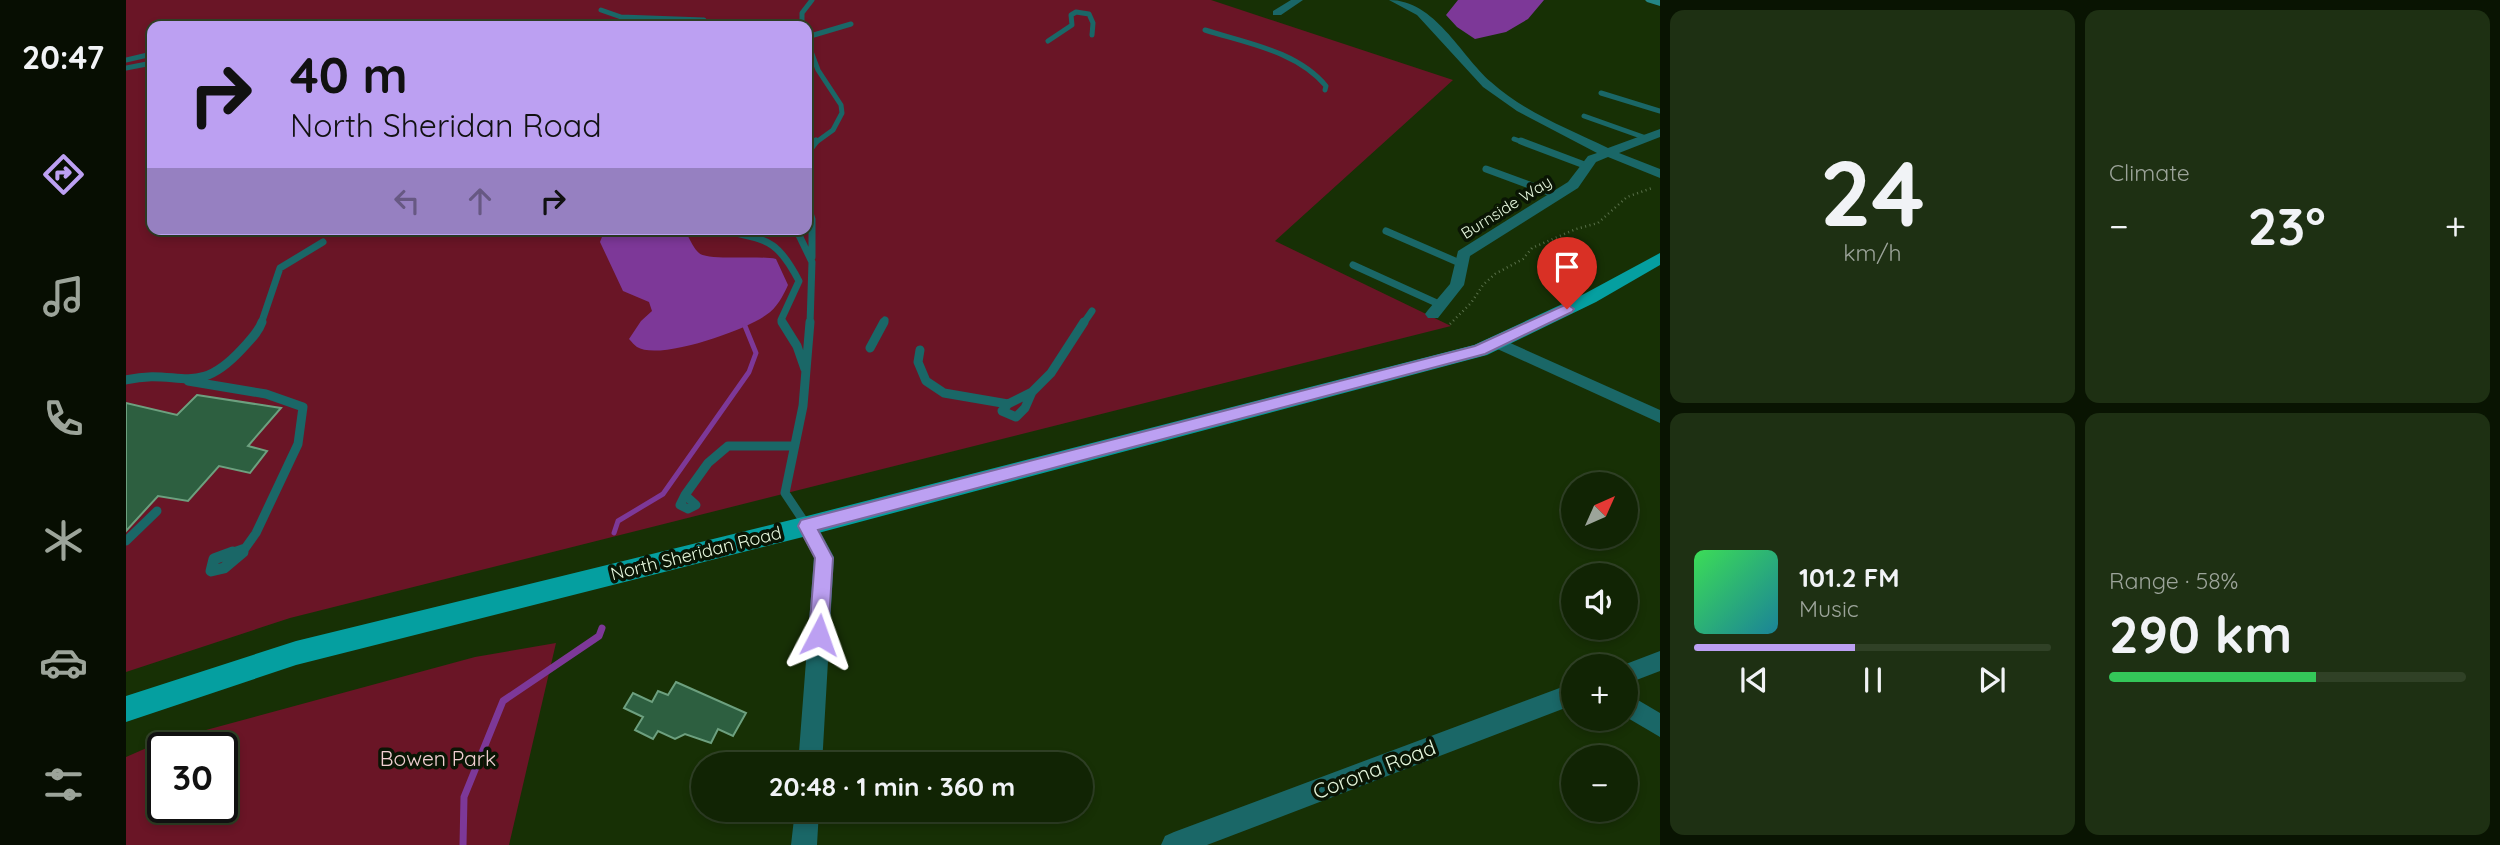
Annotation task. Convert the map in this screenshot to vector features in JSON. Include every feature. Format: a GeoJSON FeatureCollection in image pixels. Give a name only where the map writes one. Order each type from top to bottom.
{"type":"FeatureCollection","features":[{"type":"Feature","properties":{"kind":"main road","name":"North Sheridan Road"},"geometry":{"type":"LineString","coordinates":[[126,709],[296,653],[807,526],[1480,350],[1590,298],[1660,258]]}},
{"type":"Feature","properties":{"kind":"street"},"geometry":{"type":"LineString","coordinates":[[1277,13],[1298,0]]}},
{"type":"Feature","properties":{"kind":"street"},"geometry":{"type":"LineString","coordinates":[[1394,0],[1421,13],[1487,85],[1521,109],[1608,153],[1660,174]]}},
{"type":"Feature","properties":{"kind":"street"},"geometry":{"type":"LineString","coordinates":[[1651,0],[1660,2]]}},
{"type":"Feature","properties":{"kind":"street","name":"Burnside Way"},"geometry":{"type":"LineString","coordinates":[[1437,310],[1457,285],[1463,254],[1573,185],[1592,159],[1660,133]]}},
{"type":"Feature","properties":{"kind":"street"},"geometry":{"type":"LineString","coordinates":[[1608,153],[1656,187]]}},
{"type":"Feature","properties":{"kind":"street"},"geometry":{"type":"LineString","coordinates":[[1499,342],[1660,417]]}},
{"type":"Feature","properties":{"kind":"street"},"geometry":{"type":"LineString","coordinates":[[807,526],[824,558],[811,752]]}},
{"type":"Feature","properties":{"kind":"street"},"geometry":{"type":"LineString","coordinates":[[1638,669],[1660,661]]}},
{"type":"Feature","properties":{"kind":"street","name":"Corona Road"},"geometry":{"type":"LineString","coordinates":[[1174,845],[1208,840],[1561,699]]}},
{"type":"Feature","properties":{"kind":"street"},"geometry":{"type":"LineString","coordinates":[[1638,712],[1660,726]]}},
{"type":"Feature","properties":{"kind":"street"},"geometry":{"type":"LineString","coordinates":[[804,845],[806,822]]}},
{"type":"Feature","properties":{"kind":"lane"},"geometry":{"type":"LineString","coordinates":[[806,0],[812,0]]}},
{"type":"Feature","properties":{"kind":"lane"},"geometry":{"type":"LineString","coordinates":[[802,21],[802,13],[812,0]]}},
{"type":"Feature","properties":{"kind":"lane"},"geometry":{"type":"LineString","coordinates":[[604,11],[616,15],[684,21],[704,20]]}},
{"type":"Feature","properties":{"kind":"lane"},"geometry":{"type":"LineString","coordinates":[[1048,41],[1072,25],[1071,15],[1076,12],[1090,15],[1093,23],[1092,34]]}},
{"type":"Feature","properties":{"kind":"lane"},"geometry":{"type":"LineString","coordinates":[[812,37],[851,24]]}},
{"type":"Feature","properties":{"kind":"lane"},"geometry":{"type":"LineString","coordinates":[[1205,30],[1307,66],[1322,79],[1325,90]]}},
{"type":"Feature","properties":{"kind":"lane"},"geometry":{"type":"LineString","coordinates":[[812,53],[818,70],[841,106],[842,113],[833,130],[818,139],[812,147]]}},
{"type":"Feature","properties":{"kind":"lane"},"geometry":{"type":"LineString","coordinates":[[126,61],[147,55]]}},
{"type":"Feature","properties":{"kind":"lane"},"geometry":{"type":"LineString","coordinates":[[126,68],[147,64]]}},
{"type":"Feature","properties":{"kind":"lane"},"geometry":{"type":"LineString","coordinates":[[1601,93],[1660,111]]}},
{"type":"Feature","properties":{"kind":"lane"},"geometry":{"type":"LineString","coordinates":[[1584,116],[1646,138]]}},
{"type":"Feature","properties":{"kind":"lane"},"geometry":{"type":"LineString","coordinates":[[1514,139],[1587,166]]}},
{"type":"Feature","properties":{"kind":"lane"},"geometry":{"type":"LineString","coordinates":[[1486,169],[1557,195]]}},
{"type":"Feature","properties":{"kind":"lane"},"geometry":{"type":"LineString","coordinates":[[807,526],[785,493],[803,406],[813,262],[812,219]]}},
{"type":"Feature","properties":{"kind":"lane"},"geometry":{"type":"LineString","coordinates":[[1386,231],[1462,264]]}},
{"type":"Feature","properties":{"kind":"lane"},"geometry":{"type":"LineString","coordinates":[[750,235],[766,238],[779,246],[799,281],[781,320],[797,346],[806,371]]}},
{"type":"Feature","properties":{"kind":"lane"},"geometry":{"type":"LineString","coordinates":[[799,235],[813,262]]}},
{"type":"Feature","properties":{"kind":"lane"},"geometry":{"type":"LineString","coordinates":[[188,381],[208,376],[244,348],[259,330],[280,268],[323,242]]}},
{"type":"Feature","properties":{"kind":"lane"},"geometry":{"type":"LineString","coordinates":[[1353,265],[1437,310]]}},
{"type":"Feature","properties":{"kind":"lane"},"geometry":{"type":"LineString","coordinates":[[1032,391],[1025,408],[1016,417],[1002,411],[1007,404],[1032,391],[1051,373],[1092,311]]}},
{"type":"Feature","properties":{"kind":"lane"},"geometry":{"type":"LineString","coordinates":[[870,348],[885,320]]}},
{"type":"Feature","properties":{"kind":"lane"},"geometry":{"type":"LineString","coordinates":[[920,350],[918,362],[926,381],[944,393],[1007,404]]}},
{"type":"Feature","properties":{"kind":"lane"},"geometry":{"type":"LineString","coordinates":[[217,386],[214,380],[218,369]]}},
{"type":"Feature","properties":{"kind":"lane"},"geometry":{"type":"LineString","coordinates":[[126,380],[146,374],[296,401],[303,407],[300,440],[282,472],[272,504],[245,548]]}},
{"type":"Feature","properties":{"kind":"lane"},"geometry":{"type":"LineString","coordinates":[[685,495],[718,451],[730,445],[776,448],[794,446]]}},
{"type":"Feature","properties":{"kind":"lane"},"geometry":{"type":"LineString","coordinates":[[126,541],[158,511],[146,510]]}},
{"type":"Feature","properties":{"kind":"path"},"geometry":{"type":"LineString","coordinates":[[1450,324],[1471,303],[1483,285],[1511,264],[1523,259],[1532,248],[1576,229],[1598,223],[1627,197],[1656,187]]}},
{"type":"Feature","properties":{"kind":"green space"},"geometry":{"type":"Polygon","coordinates":[[[126,0],[1211,0],[1453,80],[1275,241],[1451,326],[290,618],[126,672],[126,0]]]}},
{"type":"Feature","properties":{"kind":"green space","name":"Bowen Park"},"geometry":{"type":"Polygon","coordinates":[[[556,643],[509,845],[126,845],[126,757],[147,748],[147,823],[238,823],[238,732],[199,732],[475,657],[556,643]]]}},
{"type":"Feature","properties":{"kind":"shaded area"},"geometry":{"type":"Polygon","coordinates":[[[1458,0],[1544,0],[1528,19],[1506,32],[1475,39],[1457,27],[1446,15],[1458,0]]]}},
{"type":"Feature","properties":{"kind":"shaded area"},"geometry":{"type":"Polygon","coordinates":[[[603,235],[688,235],[697,251],[704,255],[776,259],[788,285],[779,302],[756,321],[702,342],[664,350],[648,350],[637,347],[629,339],[641,321],[652,311],[649,302],[623,291],[600,242],[603,235]]]}},
{"type":"Feature","properties":{"kind":"building"},"geometry":{"type":"Polygon","coordinates":[[[197,395],[281,408],[248,446],[267,451],[250,473],[219,466],[188,501],[158,496],[126,531],[126,403],[177,415],[197,395]]]}},
{"type":"Feature","properties":{"kind":"building"},"geometry":{"type":"Polygon","coordinates":[[[676,682],[746,713],[733,736],[718,729],[711,743],[685,734],[675,739],[658,731],[653,739],[635,730],[643,717],[624,708],[633,693],[652,702],[658,691],[668,695],[676,682]]]}},
{"type":"Feature","properties":{"kind":"waterway"},"geometry":{"type":"LineString","coordinates":[[614,533],[618,521],[663,494],[749,372],[756,353],[745,326]]}},
{"type":"Feature","properties":{"kind":"waterway"},"geometry":{"type":"LineString","coordinates":[[463,845],[464,797],[503,701],[599,636],[602,628]]}},
{"type":"Feature","properties":{"kind":"route"},"geometry":{"type":"LineString","coordinates":[[819,635],[824,558],[807,526],[1480,350],[1567,309]]}}]}
